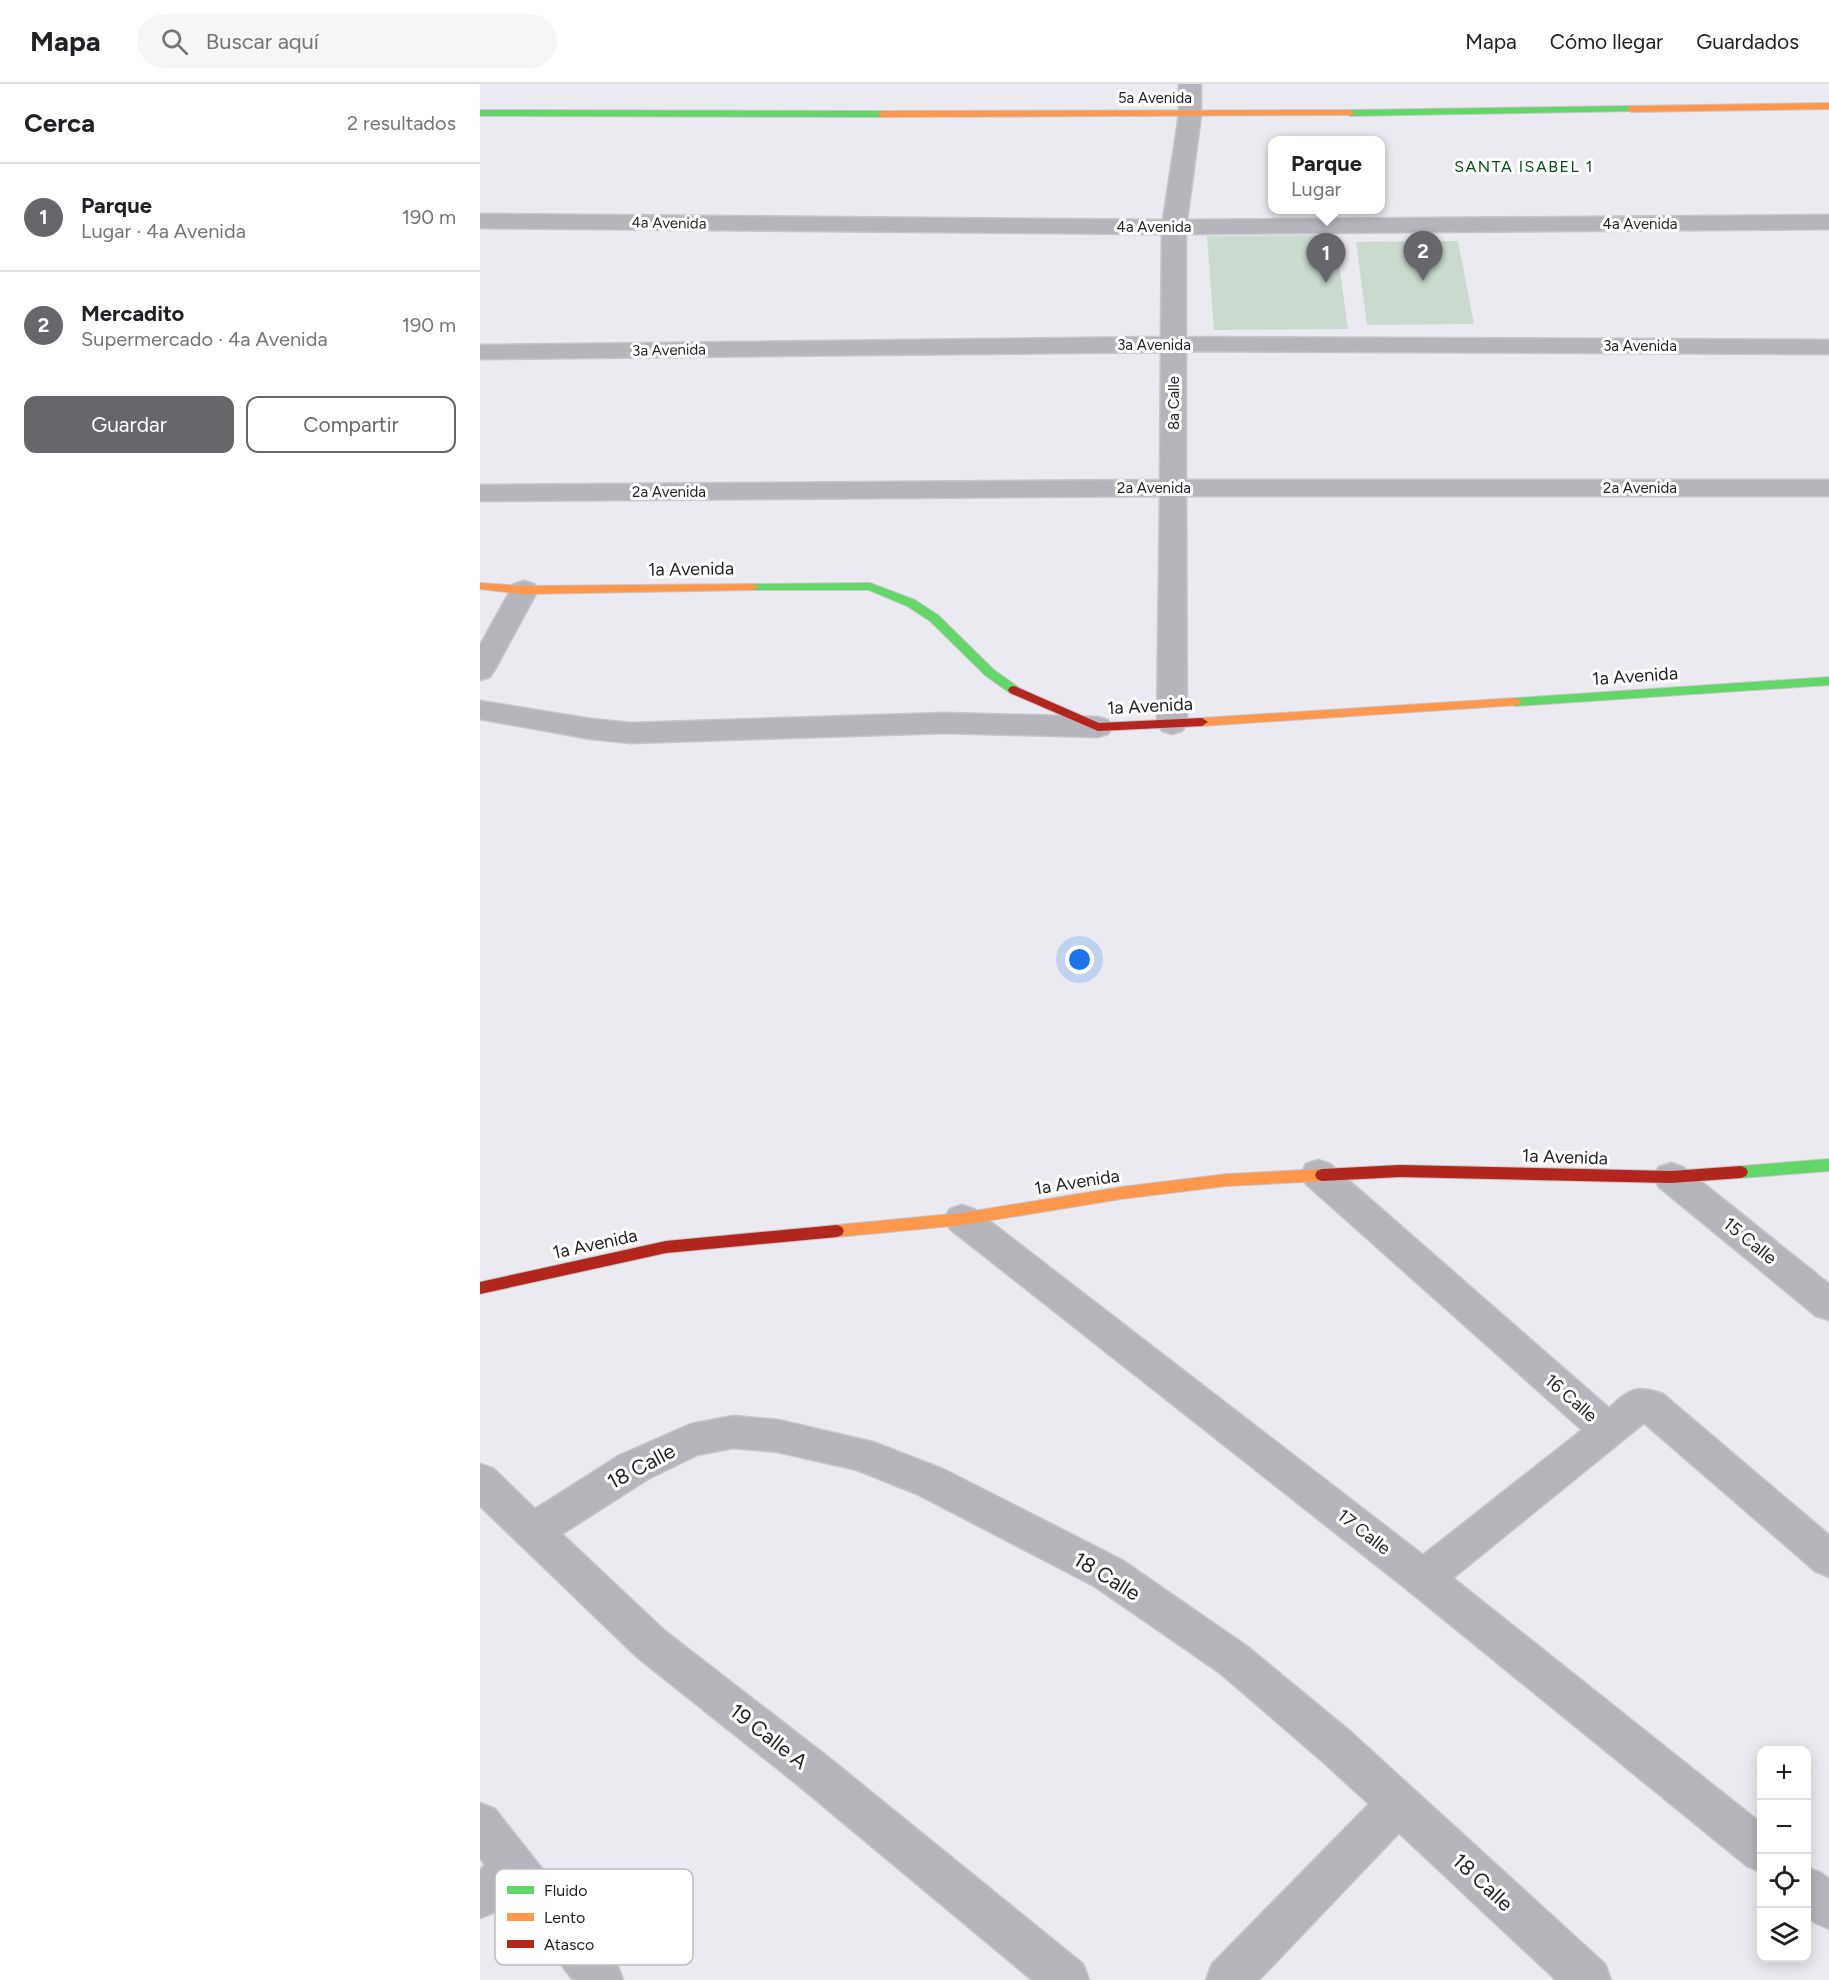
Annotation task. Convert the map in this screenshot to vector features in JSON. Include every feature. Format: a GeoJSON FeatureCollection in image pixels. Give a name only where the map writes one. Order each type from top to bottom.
{"type":"FeatureCollection","features":[{"type":"Feature","properties":{"kind":"street","name":"8a Calle"},"geometry":{"type":"LineString","coordinates":[[1172,724],[1174,227],[1190,115],[1190,84]]}},
{"type":"Feature","properties":{"kind":"street","name":"5a Avenida"},"geometry":{"type":"LineString","coordinates":[[480,112],[1190,115],[1829,106]]}},
{"type":"Feature","properties":{"kind":"street","name":"4a Avenida"},"geometry":{"type":"LineString","coordinates":[[480,221],[1174,227],[1829,222]]}},
{"type":"Feature","properties":{"kind":"street","name":"3a Avenida"},"geometry":{"type":"LineString","coordinates":[[480,352],[1174,344],[1829,347]]}},
{"type":"Feature","properties":{"kind":"street","name":"2a Avenida"},"geometry":{"type":"LineString","coordinates":[[480,493],[1174,488],[1829,488]]}},
{"type":"Feature","properties":{"kind":"street","name":"1a Avenida"},"geometry":{"type":"LineString","coordinates":[[480,586],[524,590],[870,586],[911,603],[934,618],[990,673],[1018,693],[1098,727],[1829,681]]}},
{"type":"Feature","properties":{"kind":"street"},"geometry":{"type":"LineString","coordinates":[[480,671],[524,590]]}},
{"type":"Feature","properties":{"kind":"street"},"geometry":{"type":"LineString","coordinates":[[480,710],[591,729],[632,733],[945,723],[1098,727]]}},
{"type":"Feature","properties":{"kind":"street","name":"1a Avenida"},"geometry":{"type":"LineString","coordinates":[[480,1288],[666,1247],[962,1219],[1121,1193],[1227,1180],[1400,1171],[1671,1177],[1829,1165]]}},
{"type":"Feature","properties":{"kind":"street","name":"16 Calle"},"geometry":{"type":"LineString","coordinates":[[1318,1174],[1609,1431],[1639,1404],[1650,1405],[1829,1559]]}},
{"type":"Feature","properties":{"kind":"street","name":"15 Calle"},"geometry":{"type":"LineString","coordinates":[[1671,1177],[1829,1305]]}},
{"type":"Feature","properties":{"kind":"street","name":"17 Calle"},"geometry":{"type":"LineString","coordinates":[[962,1219],[1423,1578],[1757,1848]]}},
{"type":"Feature","properties":{"kind":"street"},"geometry":{"type":"LineString","coordinates":[[1423,1578],[1609,1431]]}},
{"type":"Feature","properties":{"kind":"street","name":"18 Calle"},"geometry":{"type":"LineString","coordinates":[[533,1531],[634,1467],[691,1440],[734,1432],[778,1436],[860,1454],[931,1482],[1108,1574],[1234,1660],[1337,1747],[1589,1980]]}},
{"type":"Feature","properties":{"kind":"street","name":"19 Calle A"},"geometry":{"type":"LineString","coordinates":[[480,1481],[651,1644],[822,1779],[1067,1980]]}},
{"type":"Feature","properties":{"kind":"street"},"geometry":{"type":"LineString","coordinates":[[1245,1975],[1398,1804]]}},
{"type":"Feature","properties":{"kind":"street"},"geometry":{"type":"LineString","coordinates":[[480,1824],[513,1869]]}},
{"type":"Feature","properties":{"kind":"street"},"geometry":{"type":"LineString","coordinates":[[480,1897],[495,1885]]}},
{"type":"Feature","properties":{"kind":"street"},"geometry":{"type":"LineString","coordinates":[[1811,1892],[1829,1906]]}},
{"type":"Feature","properties":{"kind":"street"},"geometry":{"type":"LineString","coordinates":[[589,1965],[601,1980]]}},
{"type":"Feature","properties":{"kind":"shaded area"},"geometry":{"type":"Polygon","coordinates":[[[1335,235],[1348,329],[1214,330],[1207,236],[1335,235]]]}},
{"type":"Feature","properties":{"kind":"shaded area"},"geometry":{"type":"Polygon","coordinates":[[[1458,241],[1474,324],[1367,325],[1356,242],[1458,241]]]}},
{"type":"Feature","properties":{"kind":"traffic: fast"},"geometry":{"type":"LineString","coordinates":[[1350,113],[1631,109]]}},
{"type":"Feature","properties":{"kind":"traffic: fast"},"geometry":{"type":"LineString","coordinates":[[480,113],[882,114]]}},
{"type":"Feature","properties":{"kind":"traffic: fast"},"geometry":{"type":"LineString","coordinates":[[753,587],[870,586],[911,603],[934,618],[990,673],[1014,690]]}},
{"type":"Feature","properties":{"kind":"traffic: fast"},"geometry":{"type":"LineString","coordinates":[[1515,702],[1829,681]]}},
{"type":"Feature","properties":{"kind":"traffic: fast"},"geometry":{"type":"LineString","coordinates":[[1741,1172],[1829,1165]]}},
{"type":"Feature","properties":{"kind":"traffic: slow"},"geometry":{"type":"LineString","coordinates":[[1631,109],[1829,106]]}},
{"type":"Feature","properties":{"kind":"traffic: slow"},"geometry":{"type":"LineString","coordinates":[[882,114],[1350,113]]}},
{"type":"Feature","properties":{"kind":"traffic: slow"},"geometry":{"type":"LineString","coordinates":[[480,586],[524,590],[753,587]]}},
{"type":"Feature","properties":{"kind":"traffic: slow"},"geometry":{"type":"LineString","coordinates":[[1202,722],[1515,702]]}},
{"type":"Feature","properties":{"kind":"traffic: slow"},"geometry":{"type":"LineString","coordinates":[[837,1231],[962,1219],[1121,1193],[1227,1180],[1322,1175]]}},
{"type":"Feature","properties":{"kind":"traffic: jam"},"geometry":{"type":"LineString","coordinates":[[1014,690],[1098,727],[1202,722]]}},
{"type":"Feature","properties":{"kind":"traffic: jam"},"geometry":{"type":"LineString","coordinates":[[1322,1175],[1400,1171],[1671,1177],[1741,1172]]}},
{"type":"Feature","properties":{"kind":"traffic: jam"},"geometry":{"type":"LineString","coordinates":[[480,1288],[666,1247],[837,1231]]}},
{"type":"Feature","properties":{"kind":"place","name":"Mercadito"},"geometry":{"type":"Point","coordinates":[1423,281]}},
{"type":"Feature","properties":{"kind":"place","name":"Parque"},"geometry":{"type":"Point","coordinates":[1326,283]}},
{"type":"Feature","properties":{"kind":"district","name":"SANTA ISABEL 1"},"geometry":{"type":"Point","coordinates":[1524,166]}}]}
